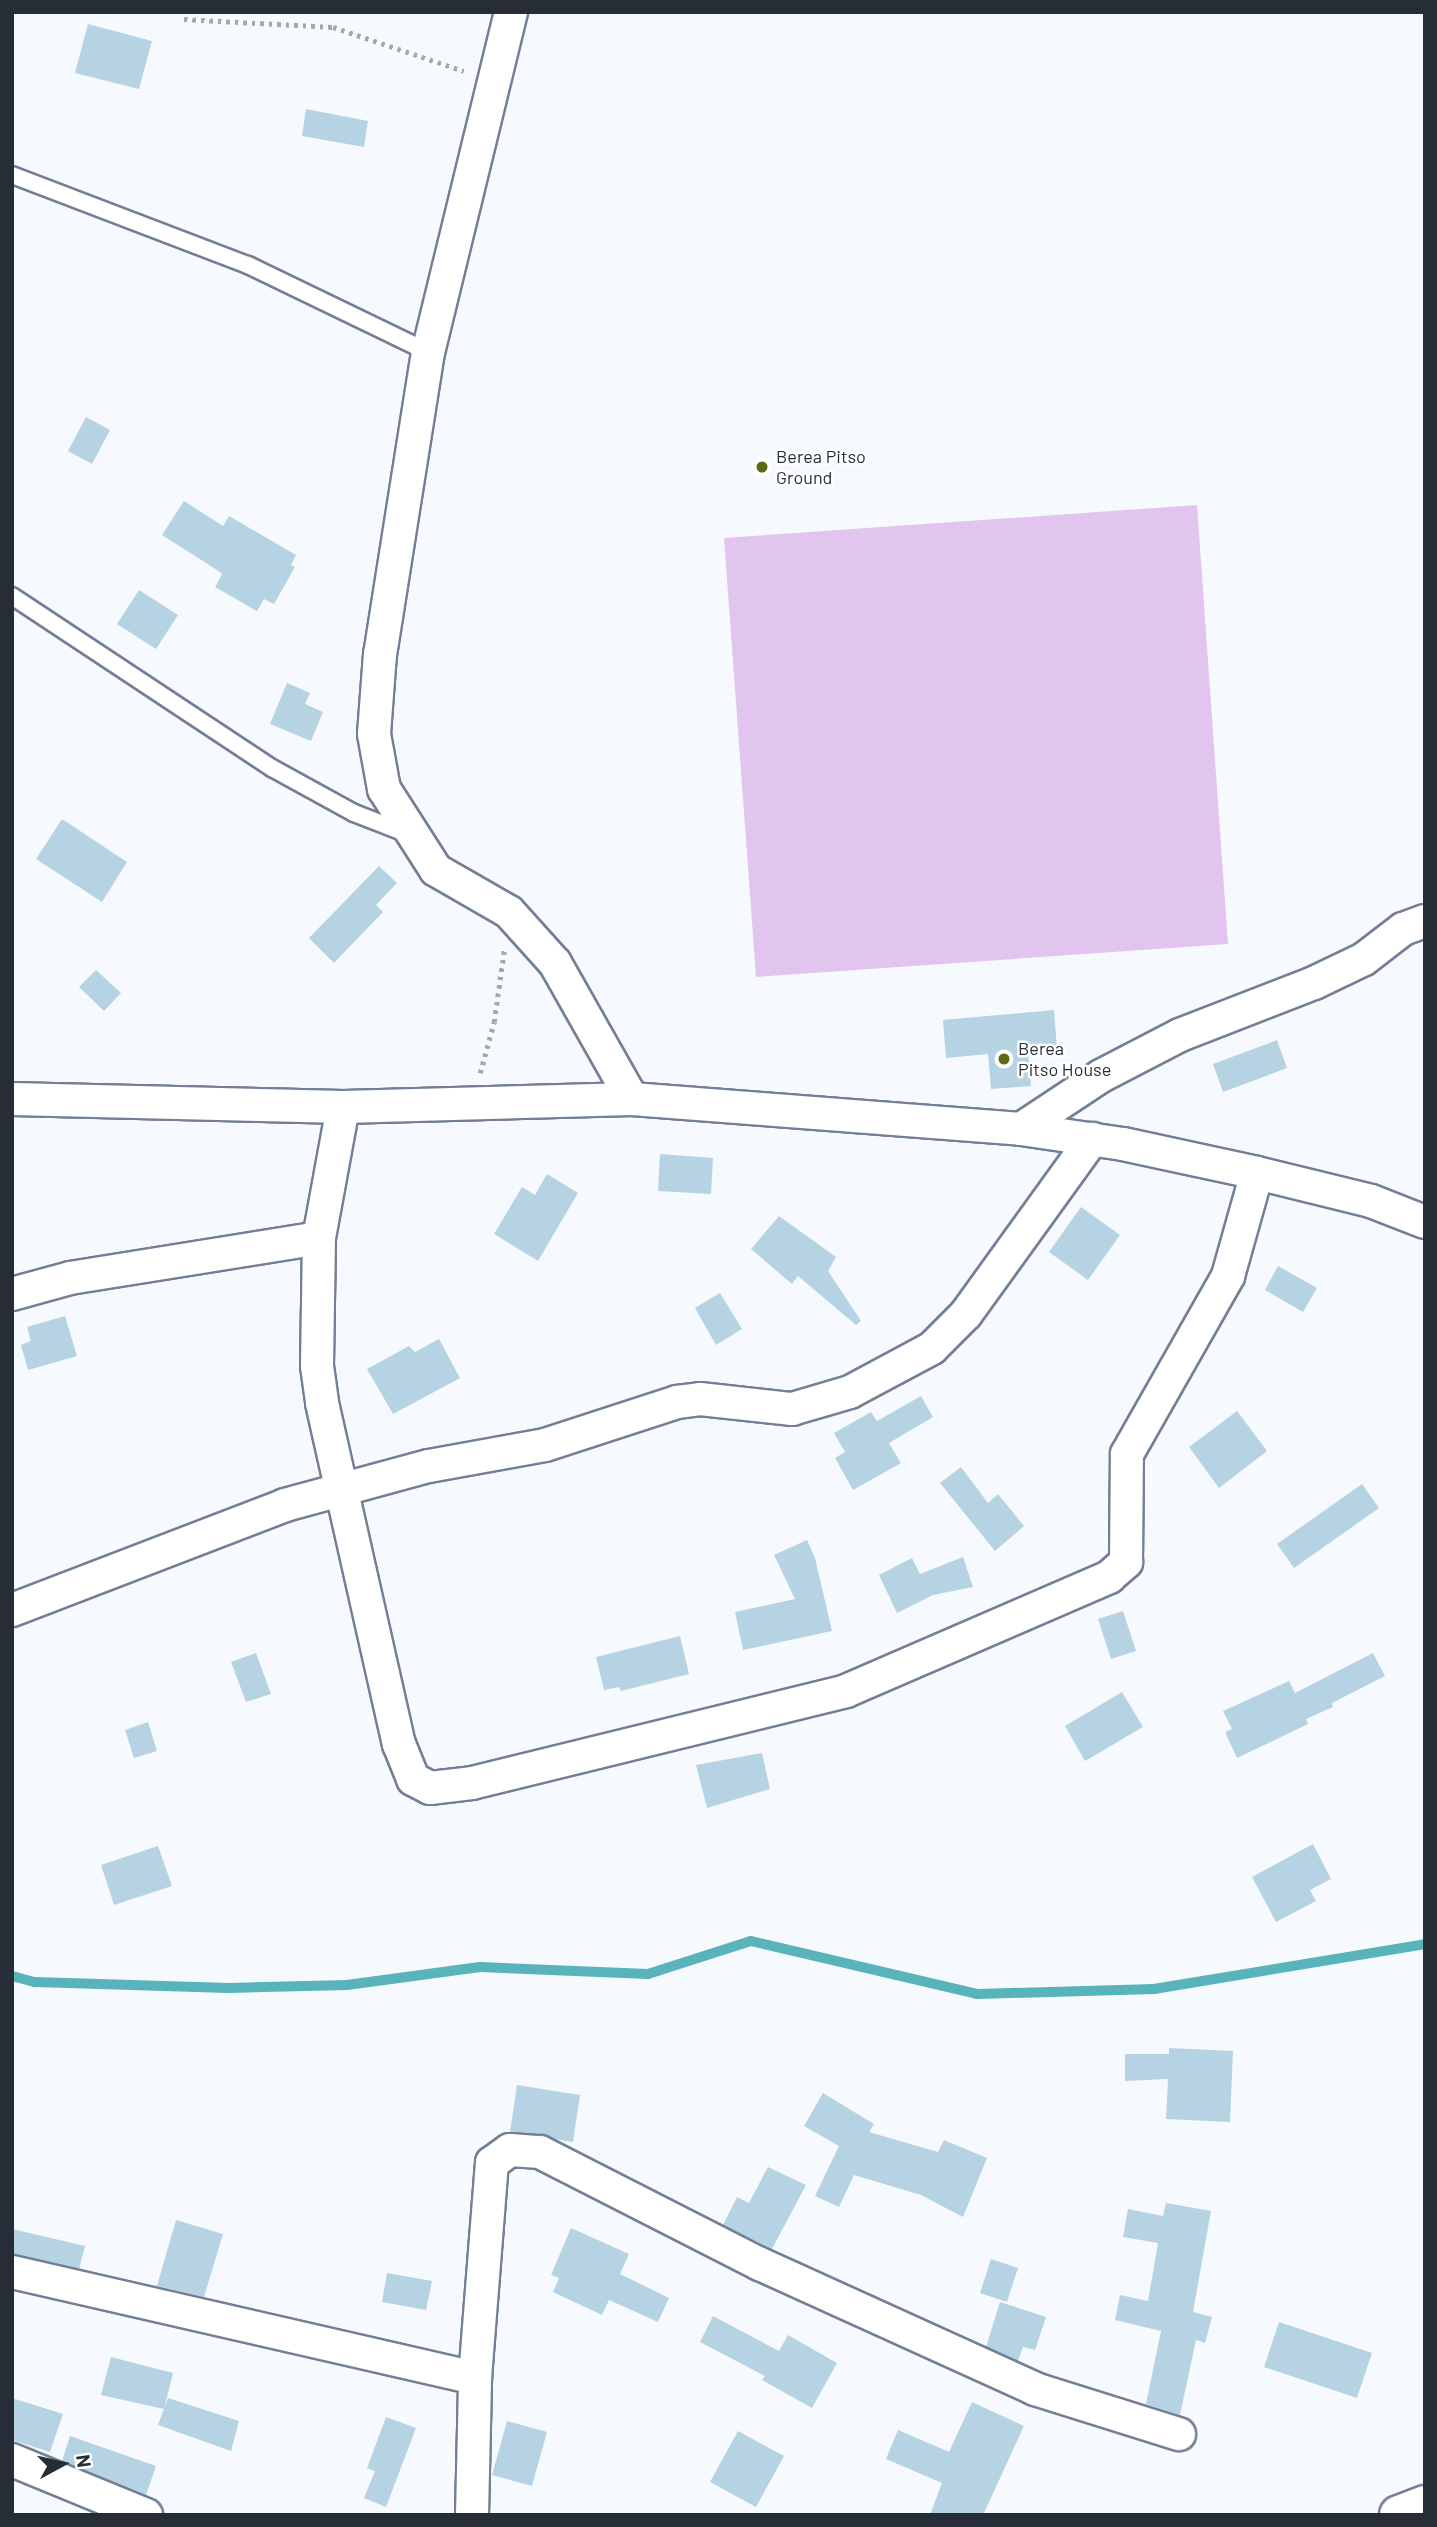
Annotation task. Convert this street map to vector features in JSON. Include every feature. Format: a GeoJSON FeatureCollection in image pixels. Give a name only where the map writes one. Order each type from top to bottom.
{"type":"FeatureCollection","features":[{"type":"Feature","properties":{"kind":"main road"},"geometry":{"type":"LineString","coordinates":[[1399,2515],[1425,2505]]}},
{"type":"Feature","properties":{"kind":"street"},"geometry":{"type":"LineString","coordinates":[[511,12],[428,352],[380,654],[374,734],[384,789],[436,870],[509,912],[555,963],[632,1099]]}},
{"type":"Feature","properties":{"kind":"street"},"geometry":{"type":"LineString","coordinates":[[1021,1129],[1101,1076],[1180,1035],[1314,983],[1364,960],[1403,929],[1425,921]]}},
{"type":"Feature","properties":{"kind":"street"},"geometry":{"type":"LineString","coordinates":[[12,1099],[343,1107],[632,1099],[1021,1129],[1092,1139],[1257,1173],[1371,1201],[1425,1222]]}},
{"type":"Feature","properties":{"kind":"street"},"geometry":{"type":"LineString","coordinates":[[343,1107],[318,1238],[317,1366],[338,1491],[399,1744],[413,1779],[430,1788],[472,1783],[846,1690],[1109,1577],[1126,1562],[1127,1454],[1228,1276],[1257,1173]]}},
{"type":"Feature","properties":{"kind":"street"},"geometry":{"type":"LineString","coordinates":[[12,1610],[285,1505],[429,1466],[545,1445],[677,1402],[699,1399],[792,1409],[850,1392],[932,1348],[966,1314],[1092,1139]]}},
{"type":"Feature","properties":{"kind":"street"},"geometry":{"type":"LineString","coordinates":[[12,1294],[70,1278],[318,1238]]}},
{"type":"Feature","properties":{"kind":"street"},"geometry":{"type":"LineString","coordinates":[[472,2515],[475,2378],[492,2163],[510,2150],[540,2152],[881,2321],[1035,2389],[1179,2434]]}},
{"type":"Feature","properties":{"kind":"street"},"geometry":{"type":"LineString","coordinates":[[12,2273],[475,2378]]}},
{"type":"Feature","properties":{"kind":"street"},"geometry":{"type":"LineString","coordinates":[[12,2460],[146,2515]]}},
{"type":"Feature","properties":{"kind":"lane"},"geometry":{"type":"LineString","coordinates":[[12,174],[248,265],[428,352]]}},
{"type":"Feature","properties":{"kind":"lane"},"geometry":{"type":"LineString","coordinates":[[12,596],[272,768],[354,813],[412,836]]}},
{"type":"Feature","properties":{"kind":"path"},"geometry":{"type":"LineString","coordinates":[[184,19],[333,27],[495,82]]}},
{"type":"Feature","properties":{"kind":"path"},"geometry":{"type":"LineString","coordinates":[[472,1102],[494,1022],[509,912]]}},
{"type":"Feature","properties":{"kind":"shaded area"},"geometry":{"type":"Polygon","coordinates":[[[1197,505],[1228,944],[756,977],[724,538],[1197,505]]]}},
{"type":"Feature","properties":{"kind":"building"},"geometry":{"type":"Polygon","coordinates":[[[88,24],[152,41],[139,89],[75,73],[88,24]]]}},
{"type":"Feature","properties":{"kind":"building"},"geometry":{"type":"Polygon","coordinates":[[[306,109],[368,121],[364,147],[302,136],[306,109]]]}},
{"type":"Feature","properties":{"kind":"building"},"geometry":{"type":"Polygon","coordinates":[[[86,417],[110,430],[92,464],[68,451],[86,417]]]}},
{"type":"Feature","properties":{"kind":"building"},"geometry":{"type":"Polygon","coordinates":[[[184,501],[223,526],[229,516],[296,555],[291,565],[295,567],[274,604],[264,599],[257,611],[215,587],[222,574],[162,535],[184,501]]]}},
{"type":"Feature","properties":{"kind":"building"},"geometry":{"type":"Polygon","coordinates":[[[139,590],[178,615],[156,649],[117,624],[139,590]]]}},
{"type":"Feature","properties":{"kind":"building"},"geometry":{"type":"Polygon","coordinates":[[[287,683],[310,693],[305,704],[323,712],[311,741],[270,724],[287,683]]]}},
{"type":"Feature","properties":{"kind":"building"},"geometry":{"type":"Polygon","coordinates":[[[62,819],[127,862],[102,902],[36,859],[62,819]]]}},
{"type":"Feature","properties":{"kind":"building"},"geometry":{"type":"Polygon","coordinates":[[[379,866],[397,883],[376,905],[383,912],[334,963],[309,938],[379,866]]]}},
{"type":"Feature","properties":{"kind":"building"},"geometry":{"type":"Polygon","coordinates":[[[96,970],[121,993],[104,1011],[79,987],[96,970]]]}},
{"type":"Feature","properties":{"kind":"building"},"geometry":{"type":"Polygon","coordinates":[[[1054,1010],[1057,1048],[1028,1051],[1031,1086],[991,1089],[988,1054],[946,1058],[943,1020],[1054,1010]]]}},
{"type":"Feature","properties":{"kind":"building"},"geometry":{"type":"Polygon","coordinates":[[[1277,1040],[1287,1068],[1223,1092],[1213,1064],[1277,1040]]]}},
{"type":"Feature","properties":{"kind":"building"},"geometry":{"type":"Polygon","coordinates":[[[660,1154],[713,1158],[711,1194],[658,1191],[660,1154]]]}},
{"type":"Feature","properties":{"kind":"building"},"geometry":{"type":"Polygon","coordinates":[[[547,1174],[578,1193],[538,1261],[494,1234],[522,1187],[535,1195],[547,1174]]]}},
{"type":"Feature","properties":{"kind":"building"},"geometry":{"type":"Polygon","coordinates":[[[1081,1207],[1120,1235],[1088,1280],[1049,1252],[1081,1207]]]}},
{"type":"Feature","properties":{"kind":"building"},"geometry":{"type":"Polygon","coordinates":[[[779,1216],[836,1257],[828,1271],[861,1321],[856,1325],[798,1276],[792,1284],[751,1249],[779,1216]]]}},
{"type":"Feature","properties":{"kind":"building"},"geometry":{"type":"Polygon","coordinates":[[[1278,1266],[1317,1288],[1303,1312],[1265,1290],[1278,1266]]]}},
{"type":"Feature","properties":{"kind":"building"},"geometry":{"type":"Polygon","coordinates":[[[720,1293],[742,1329],[716,1345],[695,1308],[720,1293]]]}},
{"type":"Feature","properties":{"kind":"building"},"geometry":{"type":"Polygon","coordinates":[[[65,1316],[77,1356],[28,1370],[21,1345],[31,1341],[27,1327],[65,1316]]]}},
{"type":"Feature","properties":{"kind":"building"},"geometry":{"type":"Polygon","coordinates":[[[439,1339],[460,1378],[393,1414],[367,1369],[409,1346],[415,1352],[439,1339]]]}},
{"type":"Feature","properties":{"kind":"building"},"geometry":{"type":"Polygon","coordinates":[[[921,1396],[933,1417],[889,1443],[901,1463],[853,1490],[835,1458],[845,1452],[834,1433],[871,1412],[877,1421],[921,1396]]]}},
{"type":"Feature","properties":{"kind":"building"},"geometry":{"type":"Polygon","coordinates":[[[1237,1411],[1267,1451],[1219,1488],[1189,1447],[1237,1411]]]}},
{"type":"Feature","properties":{"kind":"building"},"geometry":{"type":"Polygon","coordinates":[[[961,1467],[988,1503],[998,1494],[1024,1526],[995,1551],[940,1483],[961,1467]]]}},
{"type":"Feature","properties":{"kind":"building"},"geometry":{"type":"Polygon","coordinates":[[[1362,1484],[1379,1508],[1294,1568],[1277,1544],[1362,1484]]]}},
{"type":"Feature","properties":{"kind":"building"},"geometry":{"type":"Polygon","coordinates":[[[807,1540],[815,1558],[832,1631],[743,1650],[735,1612],[795,1599],[774,1555],[807,1540]]]}},
{"type":"Feature","properties":{"kind":"building"},"geometry":{"type":"Polygon","coordinates":[[[963,1557],[973,1587],[933,1595],[897,1613],[879,1575],[912,1558],[920,1574],[963,1557]]]}},
{"type":"Feature","properties":{"kind":"building"},"geometry":{"type":"Polygon","coordinates":[[[1123,1611],[1136,1651],[1111,1659],[1098,1619],[1123,1611]]]}},
{"type":"Feature","properties":{"kind":"building"},"geometry":{"type":"Polygon","coordinates":[[[680,1636],[689,1674],[621,1691],[619,1687],[604,1690],[596,1657],[680,1636]]]}},
{"type":"Feature","properties":{"kind":"building"},"geometry":{"type":"Polygon","coordinates":[[[256,1653],[271,1694],[246,1702],[231,1662],[256,1653]]]}},
{"type":"Feature","properties":{"kind":"building"},"geometry":{"type":"Polygon","coordinates":[[[1373,1653],[1385,1676],[1332,1703],[1333,1707],[1306,1719],[1308,1724],[1237,1758],[1225,1732],[1232,1729],[1223,1711],[1289,1681],[1295,1693],[1373,1653]]]}},
{"type":"Feature","properties":{"kind":"building"},"geometry":{"type":"Polygon","coordinates":[[[1122,1692],[1143,1727],[1085,1761],[1065,1726],[1122,1692]]]}},
{"type":"Feature","properties":{"kind":"building"},"geometry":{"type":"Polygon","coordinates":[[[148,1722],[157,1751],[134,1758],[125,1730],[148,1722]]]}},
{"type":"Feature","properties":{"kind":"building"},"geometry":{"type":"Polygon","coordinates":[[[762,1753],[770,1789],[707,1808],[696,1765],[762,1753]]]}},
{"type":"Feature","properties":{"kind":"building"},"geometry":{"type":"Polygon","coordinates":[[[1313,1844],[1331,1879],[1310,1890],[1316,1901],[1276,1922],[1252,1877],[1313,1844]]]}},
{"type":"Feature","properties":{"kind":"building"},"geometry":{"type":"Polygon","coordinates":[[[158,1846],[172,1886],[114,1905],[101,1865],[158,1846]]]}},
{"type":"Feature","properties":{"kind":"building"},"geometry":{"type":"Polygon","coordinates":[[[1169,2048],[1233,2051],[1230,2122],[1166,2119],[1168,2079],[1125,2081],[1125,2054],[1169,2054],[1169,2048]]]}},
{"type":"Feature","properties":{"kind":"building"},"geometry":{"type":"Polygon","coordinates":[[[517,2085],[580,2095],[573,2142],[510,2132],[517,2085]]]}},
{"type":"Feature","properties":{"kind":"building"},"geometry":{"type":"Polygon","coordinates":[[[823,2093],[874,2124],[869,2132],[938,2152],[944,2140],[987,2158],[963,2217],[921,2195],[854,2175],[839,2207],[815,2196],[839,2146],[804,2126],[823,2093]]]}},
{"type":"Feature","properties":{"kind":"building"},"geometry":{"type":"Polygon","coordinates":[[[768,2167],[806,2185],[772,2249],[723,2225],[737,2197],[749,2203],[768,2167]]]}},
{"type":"Feature","properties":{"kind":"building"},"geometry":{"type":"Polygon","coordinates":[[[1166,2203],[1211,2211],[1193,2312],[1212,2317],[1205,2343],[1196,2340],[1180,2415],[1146,2404],[1161,2331],[1115,2320],[1120,2295],[1148,2301],[1158,2243],[1123,2237],[1128,2209],[1163,2216],[1166,2203]]]}},
{"type":"Feature","properties":{"kind":"building"},"geometry":{"type":"Polygon","coordinates":[[[176,2220],[223,2234],[204,2297],[157,2286],[176,2220]]]}},
{"type":"Feature","properties":{"kind":"building"},"geometry":{"type":"Polygon","coordinates":[[[571,2228],[629,2254],[620,2274],[669,2298],[658,2322],[609,2300],[602,2315],[553,2292],[559,2278],[551,2275],[571,2228]]]}},
{"type":"Feature","properties":{"kind":"building"},"geometry":{"type":"Polygon","coordinates":[[[12,2229],[85,2246],[79,2269],[12,2254],[12,2229]]]}},
{"type":"Feature","properties":{"kind":"building"},"geometry":{"type":"Polygon","coordinates":[[[991,2259],[1018,2268],[1007,2302],[980,2293],[991,2259]]]}},
{"type":"Feature","properties":{"kind":"building"},"geometry":{"type":"Polygon","coordinates":[[[387,2273],[432,2281],[426,2310],[382,2302],[387,2273]]]}},
{"type":"Feature","properties":{"kind":"building"},"geometry":{"type":"Polygon","coordinates":[[[1000,2302],[1046,2317],[1035,2350],[1023,2347],[1018,2361],[986,2347],[1000,2302]]]}},
{"type":"Feature","properties":{"kind":"building"},"geometry":{"type":"Polygon","coordinates":[[[713,2316],[779,2351],[788,2335],[837,2363],[812,2408],[762,2380],[765,2376],[700,2342],[713,2316]]]}},
{"type":"Feature","properties":{"kind":"building"},"geometry":{"type":"Polygon","coordinates":[[[1279,2322],[1372,2353],[1357,2398],[1264,2367],[1279,2322]]]}},
{"type":"Feature","properties":{"kind":"building"},"geometry":{"type":"Polygon","coordinates":[[[111,2357],[173,2373],[164,2409],[101,2395],[111,2357]]]}},
{"type":"Feature","properties":{"kind":"building"},"geometry":{"type":"Polygon","coordinates":[[[12,2398],[63,2414],[50,2452],[12,2440],[12,2398]]]}},
{"type":"Feature","properties":{"kind":"building"},"geometry":{"type":"Polygon","coordinates":[[[168,2398],[239,2421],[231,2451],[158,2425],[168,2398]]]}},
{"type":"Feature","properties":{"kind":"building"},"geometry":{"type":"Polygon","coordinates":[[[972,2402],[1024,2426],[983,2515],[930,2515],[942,2483],[886,2459],[898,2430],[949,2452],[972,2402]]]}},
{"type":"Feature","properties":{"kind":"building"},"geometry":{"type":"Polygon","coordinates":[[[386,2417],[416,2428],[386,2507],[364,2498],[375,2471],[367,2468],[386,2417]]]}},
{"type":"Feature","properties":{"kind":"building"},"geometry":{"type":"Polygon","coordinates":[[[507,2421],[547,2432],[532,2486],[492,2475],[507,2421]]]}},
{"type":"Feature","properties":{"kind":"building"},"geometry":{"type":"Polygon","coordinates":[[[738,2431],[784,2456],[756,2507],[710,2482],[738,2431]]]}},
{"type":"Feature","properties":{"kind":"building"},"geometry":{"type":"Polygon","coordinates":[[[70,2436],[156,2466],[146,2495],[62,2461],[70,2436]]]}},
{"type":"Feature","properties":{"kind":"waterway"},"geometry":{"type":"LineString","coordinates":[[12,1976],[35,1982],[228,1988],[347,1985],[480,1967],[648,1974],[751,1941],[977,1994],[1154,1989],[1425,1944]]}},
{"type":"Feature","properties":{"kind":"place","name":"Berea Pitso Ground"},"geometry":{"type":"Point","coordinates":[762,467]}},
{"type":"Feature","properties":{"kind":"place","name":"Berea Pitso House"},"geometry":{"type":"Point","coordinates":[1004,1059]}}]}
